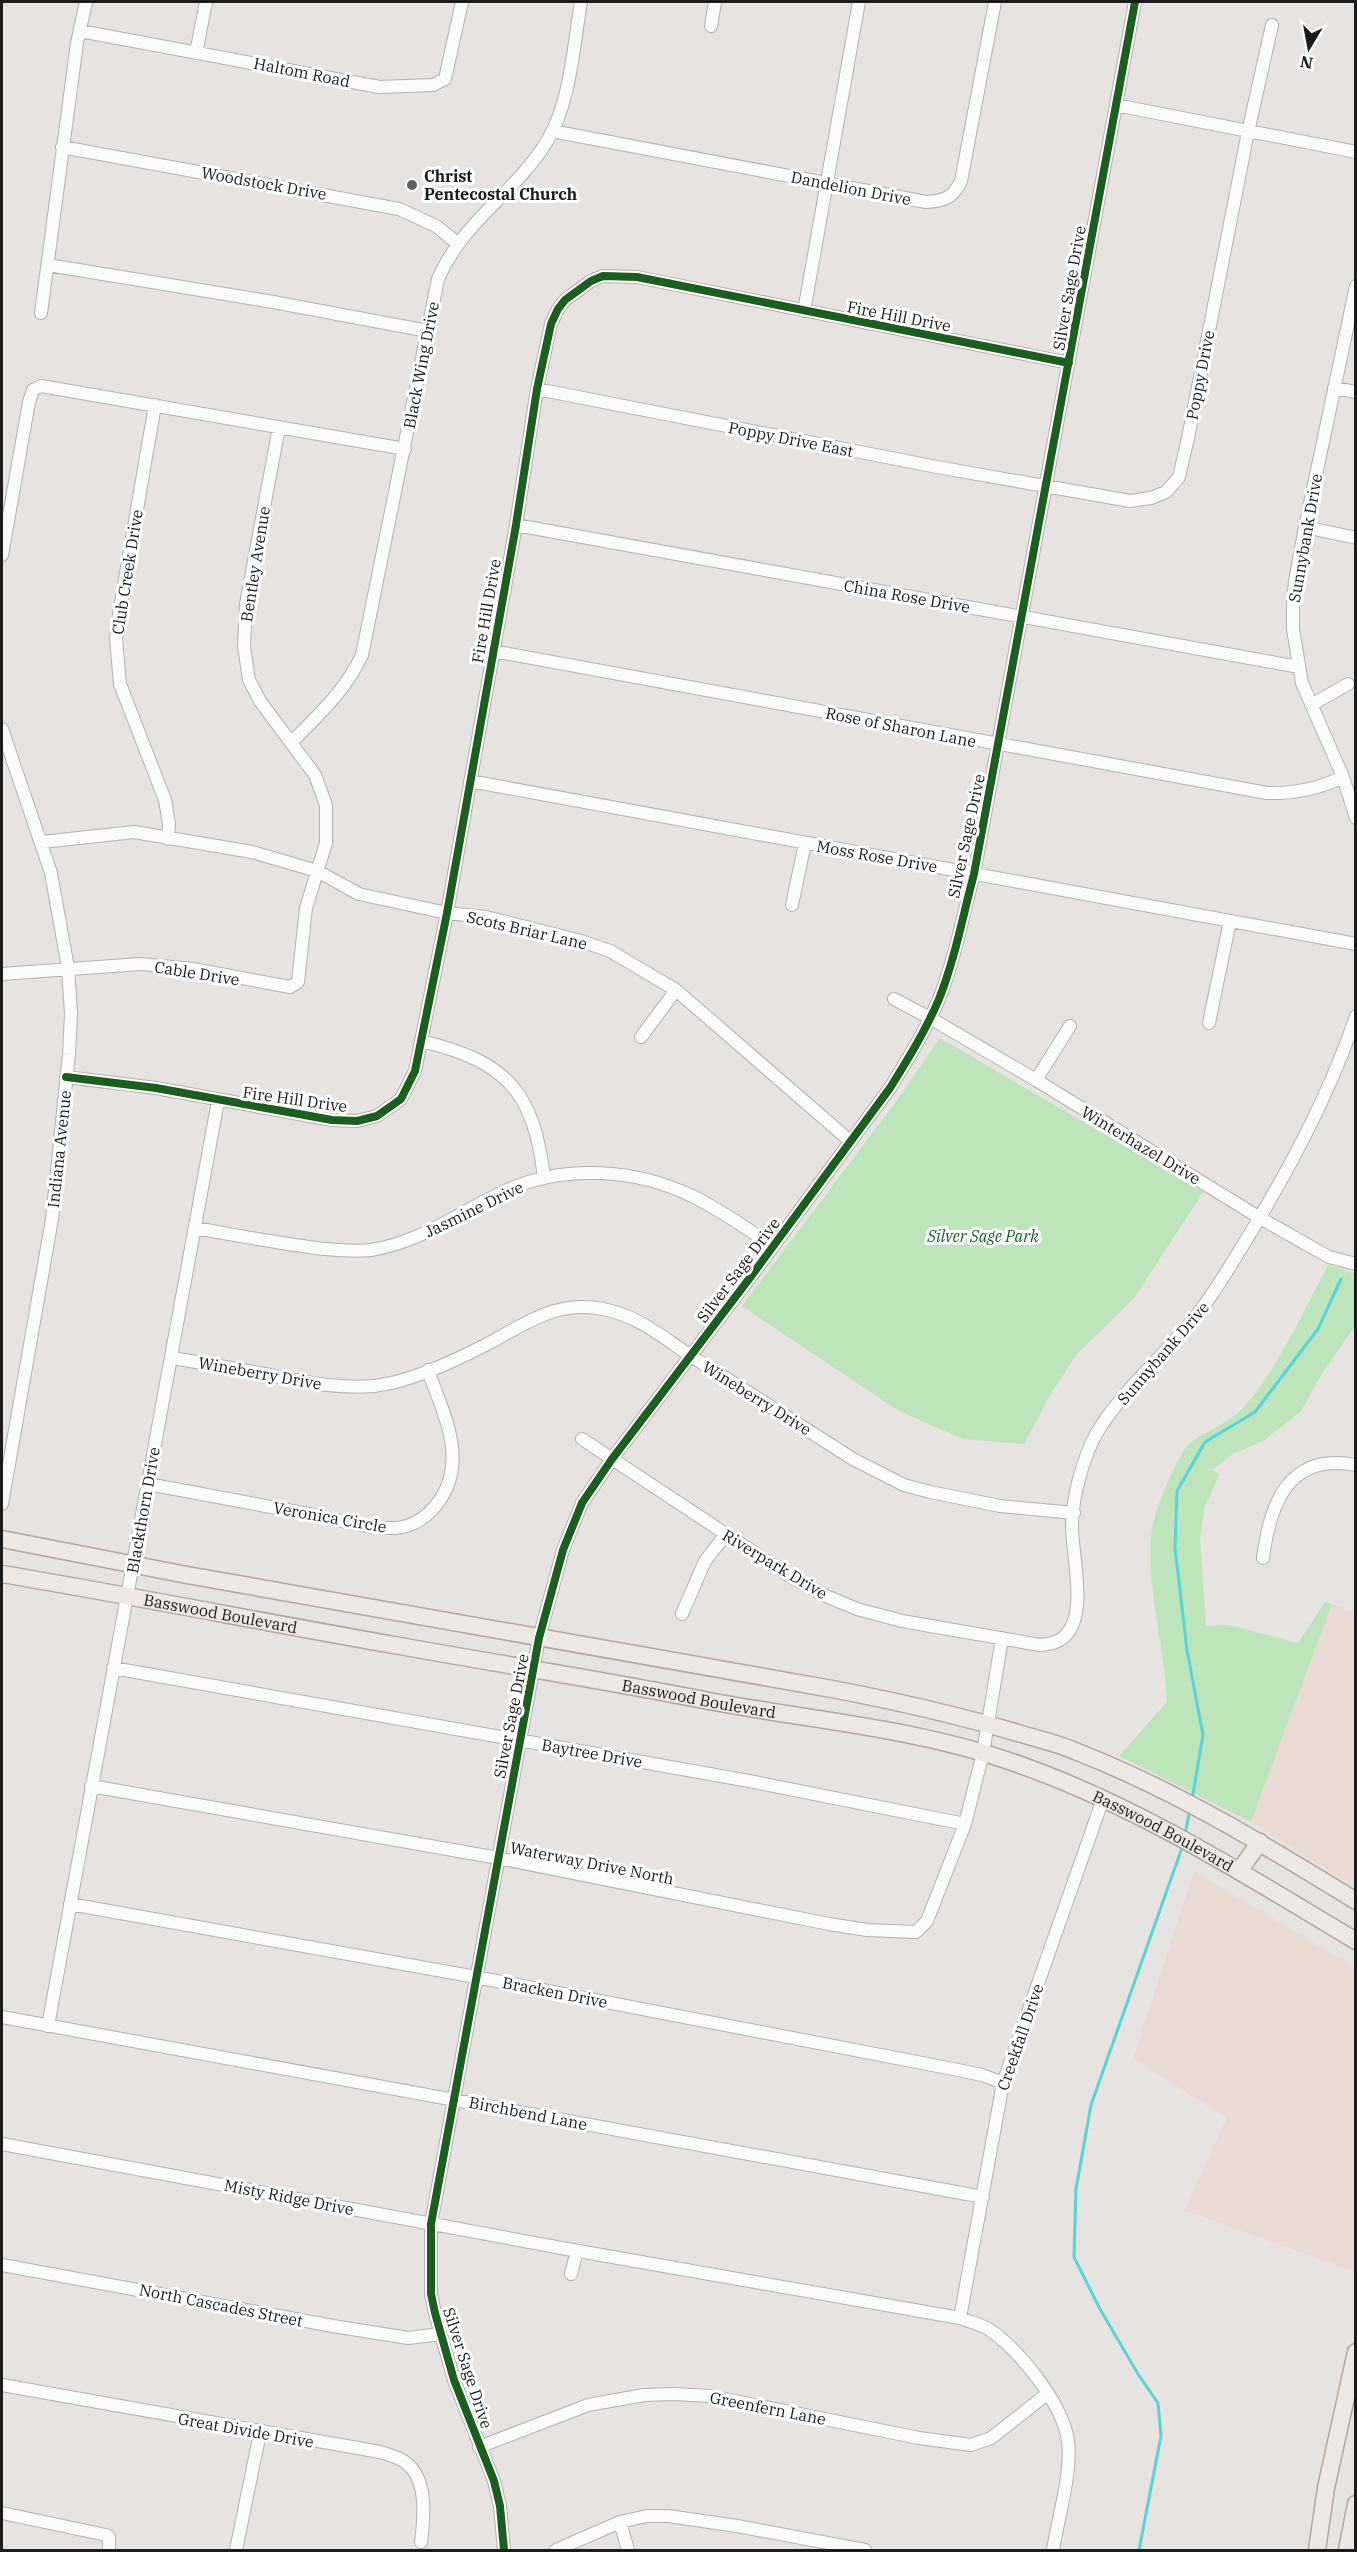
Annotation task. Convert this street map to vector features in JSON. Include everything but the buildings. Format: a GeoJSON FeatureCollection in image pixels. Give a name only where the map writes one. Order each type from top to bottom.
{"type":"FeatureCollection","features":[{"type":"Feature","properties":{"kind":"main road","name":"Basswood Boulevard"},"geometry":{"type":"LineString","coordinates":[[2,1539],[912,1704],[987,1724],[1073,1750],[1178,1798],[1260,1842],[1356,1901]]}},
{"type":"Feature","properties":{"kind":"main road","name":"Basswood Boulevard"},"geometry":{"type":"LineString","coordinates":[[2,1574],[779,1714],[919,1737],[983,1753],[1008,1760],[1103,1799],[1168,1831],[1356,1941]]}},
{"type":"Feature","properties":{"kind":"main road"},"geometry":{"type":"LineString","coordinates":[[1239,1871],[1260,1842]]}},
{"type":"Feature","properties":{"kind":"main road"},"geometry":{"type":"LineString","coordinates":[[1329,1926],[1356,1932]]}},
{"type":"Feature","properties":{"kind":"main road"},"geometry":{"type":"LineString","coordinates":[[1317,2550],[1326,2488],[1356,2352]]}},
{"type":"Feature","properties":{"kind":"main road"},"geometry":{"type":"LineString","coordinates":[[1347,2550],[1356,2504]]}},
{"type":"Feature","properties":{"kind":"street"},"geometry":{"type":"LineString","coordinates":[[41,313],[62,147],[86,2]]}},
{"type":"Feature","properties":{"kind":"street"},"geometry":{"type":"LineString","coordinates":[[196,53],[206,2]]}},
{"type":"Feature","properties":{"kind":"street","name":"Haltom Road"},"geometry":{"type":"LineString","coordinates":[[80,31],[379,87],[434,85],[445,80],[462,2]]}},
{"type":"Feature","properties":{"kind":"street","name":"Black Wing Drive"},"geometry":{"type":"LineString","coordinates":[[292,742],[340,692],[354,674],[362,655],[438,279],[456,243],[533,160],[552,131],[565,96],[581,2]]}},
{"type":"Feature","properties":{"kind":"street"},"geometry":{"type":"LineString","coordinates":[[711,26],[715,2]]}},
{"type":"Feature","properties":{"kind":"street"},"geometry":{"type":"LineString","coordinates":[[804,311],[859,2]]}},
{"type":"Feature","properties":{"kind":"street","name":"Dandelion Drive"},"geometry":{"type":"LineString","coordinates":[[552,131],[926,202],[939,201],[956,192],[961,181],[995,2]]}},
{"type":"Feature","properties":{"kind":"street","name":"Silver Sage Drive"},"geometry":{"type":"LineString","coordinates":[[504,2550],[500,2505],[494,2481],[454,2380],[431,2294],[431,2224],[539,1638],[563,1550],[582,1503],[612,1459],[890,1088],[930,1018],[949,970],[974,874],[1136,2]]}},
{"type":"Feature","properties":{"kind":"street","name":"Poppy Drive"},"geometry":{"type":"LineString","coordinates":[[1046,487],[1130,501],[1151,498],[1166,492],[1175,484],[1188,438],[1248,132],[1272,25]]}},
{"type":"Feature","properties":{"kind":"street"},"geometry":{"type":"LineString","coordinates":[[1116,105],[1356,152]]}},
{"type":"Feature","properties":{"kind":"street","name":"Woodstock Drive"},"geometry":{"type":"LineString","coordinates":[[62,147],[399,209],[436,226],[456,243]]}},
{"type":"Feature","properties":{"kind":"street"},"geometry":{"type":"LineString","coordinates":[[48,265],[273,302],[428,331]]}},
{"type":"Feature","properties":{"kind":"street","name":"Fire Hill Drive"},"geometry":{"type":"LineString","coordinates":[[66,1077],[146,1087],[332,1120],[357,1121],[377,1116],[401,1099],[415,1071],[447,913],[516,525],[537,389],[551,324],[565,300],[591,280],[603,276],[637,277],[1069,363]]}},
{"type":"Feature","properties":{"kind":"street","name":"Sunnybank Drive"},"geometry":{"type":"LineString","coordinates":[[1356,286],[1305,526],[1293,603],[1293,629],[1299,667],[1311,705],[1343,777],[1356,818]]}},
{"type":"Feature","properties":{"kind":"street"},"geometry":{"type":"LineString","coordinates":[[2,555],[28,402],[33,390],[41,386],[405,449]]}},
{"type":"Feature","properties":{"kind":"street"},"geometry":{"type":"LineString","coordinates":[[1334,388],[1356,392]]}},
{"type":"Feature","properties":{"kind":"street","name":"Poppy Drive East"},"geometry":{"type":"LineString","coordinates":[[537,389],[1046,487]]}},
{"type":"Feature","properties":{"kind":"street","name":"Club Creek Drive"},"geometry":{"type":"LineString","coordinates":[[155,405],[119,614],[117,650],[120,684],[165,800],[169,824],[168,839]]}},
{"type":"Feature","properties":{"kind":"street","name":"Bentley Avenue"},"geometry":{"type":"LineString","coordinates":[[279,427],[246,604],[243,646],[249,680],[260,701],[315,775],[326,806],[326,843],[310,892]]}},
{"type":"Feature","properties":{"kind":"street","name":"China Rose Drive"},"geometry":{"type":"LineString","coordinates":[[516,525],[1299,667]]}},
{"type":"Feature","properties":{"kind":"street"},"geometry":{"type":"LineString","coordinates":[[1305,526],[1356,538]]}},
{"type":"Feature","properties":{"kind":"street","name":"Rose of Sharon Lane"},"geometry":{"type":"LineString","coordinates":[[493,651],[1267,793],[1289,794],[1310,790],[1343,777]]}},
{"type":"Feature","properties":{"kind":"street"},"geometry":{"type":"LineString","coordinates":[[1311,705],[1348,684]]}},
{"type":"Feature","properties":{"kind":"street","name":"Indiana Avenue"},"geometry":{"type":"LineString","coordinates":[[2,729],[51,873],[68,968],[71,1013],[52,1219],[2,1504]]}},
{"type":"Feature","properties":{"kind":"street","name":"Moss Rose Drive"},"geometry":{"type":"LineString","coordinates":[[470,781],[1356,944]]}},
{"type":"Feature","properties":{"kind":"street","name":"Scots Briar Lane"},"geometry":{"type":"LineString","coordinates":[[42,842],[125,832],[252,852],[317,871],[359,894],[447,913],[486,917],[581,941],[633,963],[676,990],[850,1141]]}},
{"type":"Feature","properties":{"kind":"street"},"geometry":{"type":"LineString","coordinates":[[792,905],[805,843]]}},
{"type":"Feature","properties":{"kind":"street","name":"Cable Drive"},"geometry":{"type":"LineString","coordinates":[[2,974],[140,964],[193,969],[290,987],[298,982],[300,976],[301,944],[310,892]]}},
{"type":"Feature","properties":{"kind":"street"},"geometry":{"type":"LineString","coordinates":[[1209,1023],[1230,921]]}},
{"type":"Feature","properties":{"kind":"street"},"geometry":{"type":"LineString","coordinates":[[641,1037],[676,990]]}},
{"type":"Feature","properties":{"kind":"street","name":"Winterhazel Drive"},"geometry":{"type":"LineString","coordinates":[[894,999],[1036,1080],[1260,1218],[1329,1257],[1356,1264]]}},
{"type":"Feature","properties":{"kind":"street","name":"Sunnybank Drive"},"geometry":{"type":"LineString","coordinates":[[1061,1639],[1071,1627],[1077,1604],[1072,1524],[1075,1498],[1092,1443],[1102,1425],[1212,1296],[1280,1185],[1329,1088],[1356,1016]]}},
{"type":"Feature","properties":{"kind":"street"},"geometry":{"type":"LineString","coordinates":[[1036,1080],[1070,1026]]}},
{"type":"Feature","properties":{"kind":"street"},"geometry":{"type":"LineString","coordinates":[[421,1041],[470,1056],[503,1076],[516,1090],[540,1142],[544,1178]]}},
{"type":"Feature","properties":{"kind":"street","name":"Blackthorn Drive"},"geometry":{"type":"LineString","coordinates":[[48,2026],[218,1101]]}},
{"type":"Feature","properties":{"kind":"street","name":"Jasmine Drive"},"geometry":{"type":"LineString","coordinates":[[195,1228],[300,1246],[368,1250],[414,1239],[507,1190],[569,1173],[593,1173],[640,1178],[669,1186],[716,1209],[773,1246]]}},
{"type":"Feature","properties":{"kind":"street","name":"Wineberry Drive"},"geometry":{"type":"LineString","coordinates":[[171,1358],[322,1385],[375,1386],[428,1370],[492,1341],[526,1320],[547,1312],[588,1307],[621,1315],[650,1327],[691,1356],[853,1459],[904,1485],[1000,1506],[1074,1513]]}},
{"type":"Feature","properties":{"kind":"street","name":"Veronica Circle"},"geometry":{"type":"LineString","coordinates":[[148,1484],[346,1521],[395,1528],[413,1523],[437,1505],[446,1491],[452,1468],[453,1451],[448,1430],[428,1370]]}},
{"type":"Feature","properties":{"kind":"street","name":"Riverpark Drive"},"geometry":{"type":"LineString","coordinates":[[582,1439],[788,1575],[826,1596],[857,1609],[902,1621],[1040,1645],[1054,1643],[1061,1639]]}},
{"type":"Feature","properties":{"kind":"street"},"geometry":{"type":"LineString","coordinates":[[1263,1558],[1271,1516],[1276,1501],[1286,1486],[1311,1467],[1326,1462],[1356,1465]]}},
{"type":"Feature","properties":{"kind":"street"},"geometry":{"type":"LineString","coordinates":[[682,1614],[705,1561],[726,1534]]}},
{"type":"Feature","properties":{"kind":"street"},"geometry":{"type":"LineString","coordinates":[[965,1824],[983,1753],[1002,1638]]}},
{"type":"Feature","properties":{"kind":"street","name":"Baytree Drive"},"geometry":{"type":"LineString","coordinates":[[113,1668],[749,1781],[965,1824]]}},
{"type":"Feature","properties":{"kind":"street","name":"Waterway Drive North"},"geometry":{"type":"LineString","coordinates":[[91,1786],[498,1858],[829,1924],[911,1932],[922,1928],[927,1921],[965,1824]]}},
{"type":"Feature","properties":{"kind":"street","name":"Creekfall Drive"},"geometry":{"type":"LineString","coordinates":[[960,2318],[1003,2083],[1103,1799]]}},
{"type":"Feature","properties":{"kind":"street","name":"Bracken Drive"},"geometry":{"type":"LineString","coordinates":[[70,1904],[476,1977],[948,2068],[982,2075],[1003,2083]]}},
{"type":"Feature","properties":{"kind":"street","name":"Birchbend Lane"},"geometry":{"type":"LineString","coordinates":[[2,2017],[983,2197]]}},
{"type":"Feature","properties":{"kind":"street","name":"Misty Ridge Drive"},"geometry":{"type":"LineString","coordinates":[[2,2144],[577,2251],[960,2318],[980,2325],[1009,2346],[1047,2394],[1055,2406],[1068,2439],[1053,2550]]}},
{"type":"Feature","properties":{"kind":"street"},"geometry":{"type":"LineString","coordinates":[[571,2274],[577,2251]]}},
{"type":"Feature","properties":{"kind":"street","name":"North Cascades Street"},"geometry":{"type":"LineString","coordinates":[[2,2265],[408,2338],[441,2334]]}},
{"type":"Feature","properties":{"kind":"street","name":"Great Divide Drive"},"geometry":{"type":"LineString","coordinates":[[2,2385],[260,2433],[380,2452],[408,2463],[416,2473],[422,2503],[421,2542]]}},
{"type":"Feature","properties":{"kind":"street","name":"Greenfern Lane"},"geometry":{"type":"LineString","coordinates":[[480,2447],[588,2405],[644,2395],[674,2394],[710,2396],[919,2438],[971,2445],[991,2438],[1047,2394]]}},
{"type":"Feature","properties":{"kind":"street"},"geometry":{"type":"LineString","coordinates":[[236,2550],[260,2433]]}},
{"type":"Feature","properties":{"kind":"street"},"geometry":{"type":"LineString","coordinates":[[2,2512],[106,2535],[110,2542],[109,2550]]}},
{"type":"Feature","properties":{"kind":"street"},"geometry":{"type":"LineString","coordinates":[[555,2550],[620,2522],[647,2516],[668,2516],[737,2526],[865,2550]]}},
{"type":"Feature","properties":{"kind":"street"},"geometry":{"type":"LineString","coordinates":[[620,2522],[628,2550]]}},
{"type":"Feature","properties":{"kind":"shaded area"},"geometry":{"type":"Polygon","coordinates":[[[1332,1604],[1355,1613],[1355,1887],[1251,1822],[1332,1604]]]}},
{"type":"Feature","properties":{"kind":"shaded area"},"geometry":{"type":"Polygon","coordinates":[[[1194,1871],[1355,1968],[1355,2272],[1184,2210],[1227,2118],[1133,2059],[1194,1871]]]}},
{"type":"Feature","properties":{"kind":"green space","name":"Silver Sage Park"},"geometry":{"type":"Polygon","coordinates":[[[940,1038],[1203,1192],[1135,1297],[1076,1355],[1052,1392],[1024,1444],[963,1439],[899,1411],[742,1306],[895,1103],[940,1038]]]}},
{"type":"Feature","properties":{"kind":"green space"},"geometry":{"type":"Polygon","coordinates":[[[1328,1265],[1355,1274],[1355,1326],[1321,1375],[1301,1411],[1265,1440],[1233,1454],[1212,1470],[1219,1474],[1204,1509],[1200,1539],[1206,1626],[1228,1625],[1298,1643],[1325,1602],[1332,1604],[1251,1822],[1119,1756],[1167,1702],[1153,1594],[1151,1551],[1152,1529],[1167,1483],[1180,1457],[1191,1442],[1232,1417],[1257,1391],[1290,1339],[1328,1265]]]}},
{"type":"Feature","properties":{"kind":"waterway"},"geometry":{"type":"LineString","coordinates":[[1192,1800],[1203,1735],[1187,1650],[1175,1548],[1177,1491],[1205,1442],[1255,1412],[1318,1329],[1341,1279]]}},
{"type":"Feature","properties":{"kind":"waterway"},"geometry":{"type":"LineString","coordinates":[[1185,1835],[1190,1809]]}},
{"type":"Feature","properties":{"kind":"waterway"},"geometry":{"type":"LineString","coordinates":[[1139,2550],[1161,2436],[1158,2403],[1100,2309],[1074,2257],[1076,2189],[1091,2105],[1183,1845]]}},
{"type":"Feature","properties":{"kind":"cycle path"},"geometry":{"type":"LineString","coordinates":[[504,2550],[500,2506],[494,2481],[454,2380],[435,2313],[431,2294],[431,2224],[539,1638],[563,1550],[582,1503],[612,1459],[890,1088],[923,1033],[945,984],[974,874],[1135,2]]}},
{"type":"Feature","properties":{"kind":"cycle path"},"geometry":{"type":"LineString","coordinates":[[66,1077],[156,1088],[332,1120],[357,1121],[377,1116],[401,1099],[415,1071],[447,913],[516,525],[537,389],[551,324],[565,300],[591,281],[603,276],[637,277],[1069,363]]}},
{"type":"Feature","properties":{"kind":"place","name":"Christ Pentecostal Church"},"geometry":{"type":"Point","coordinates":[412,185]}}]}
